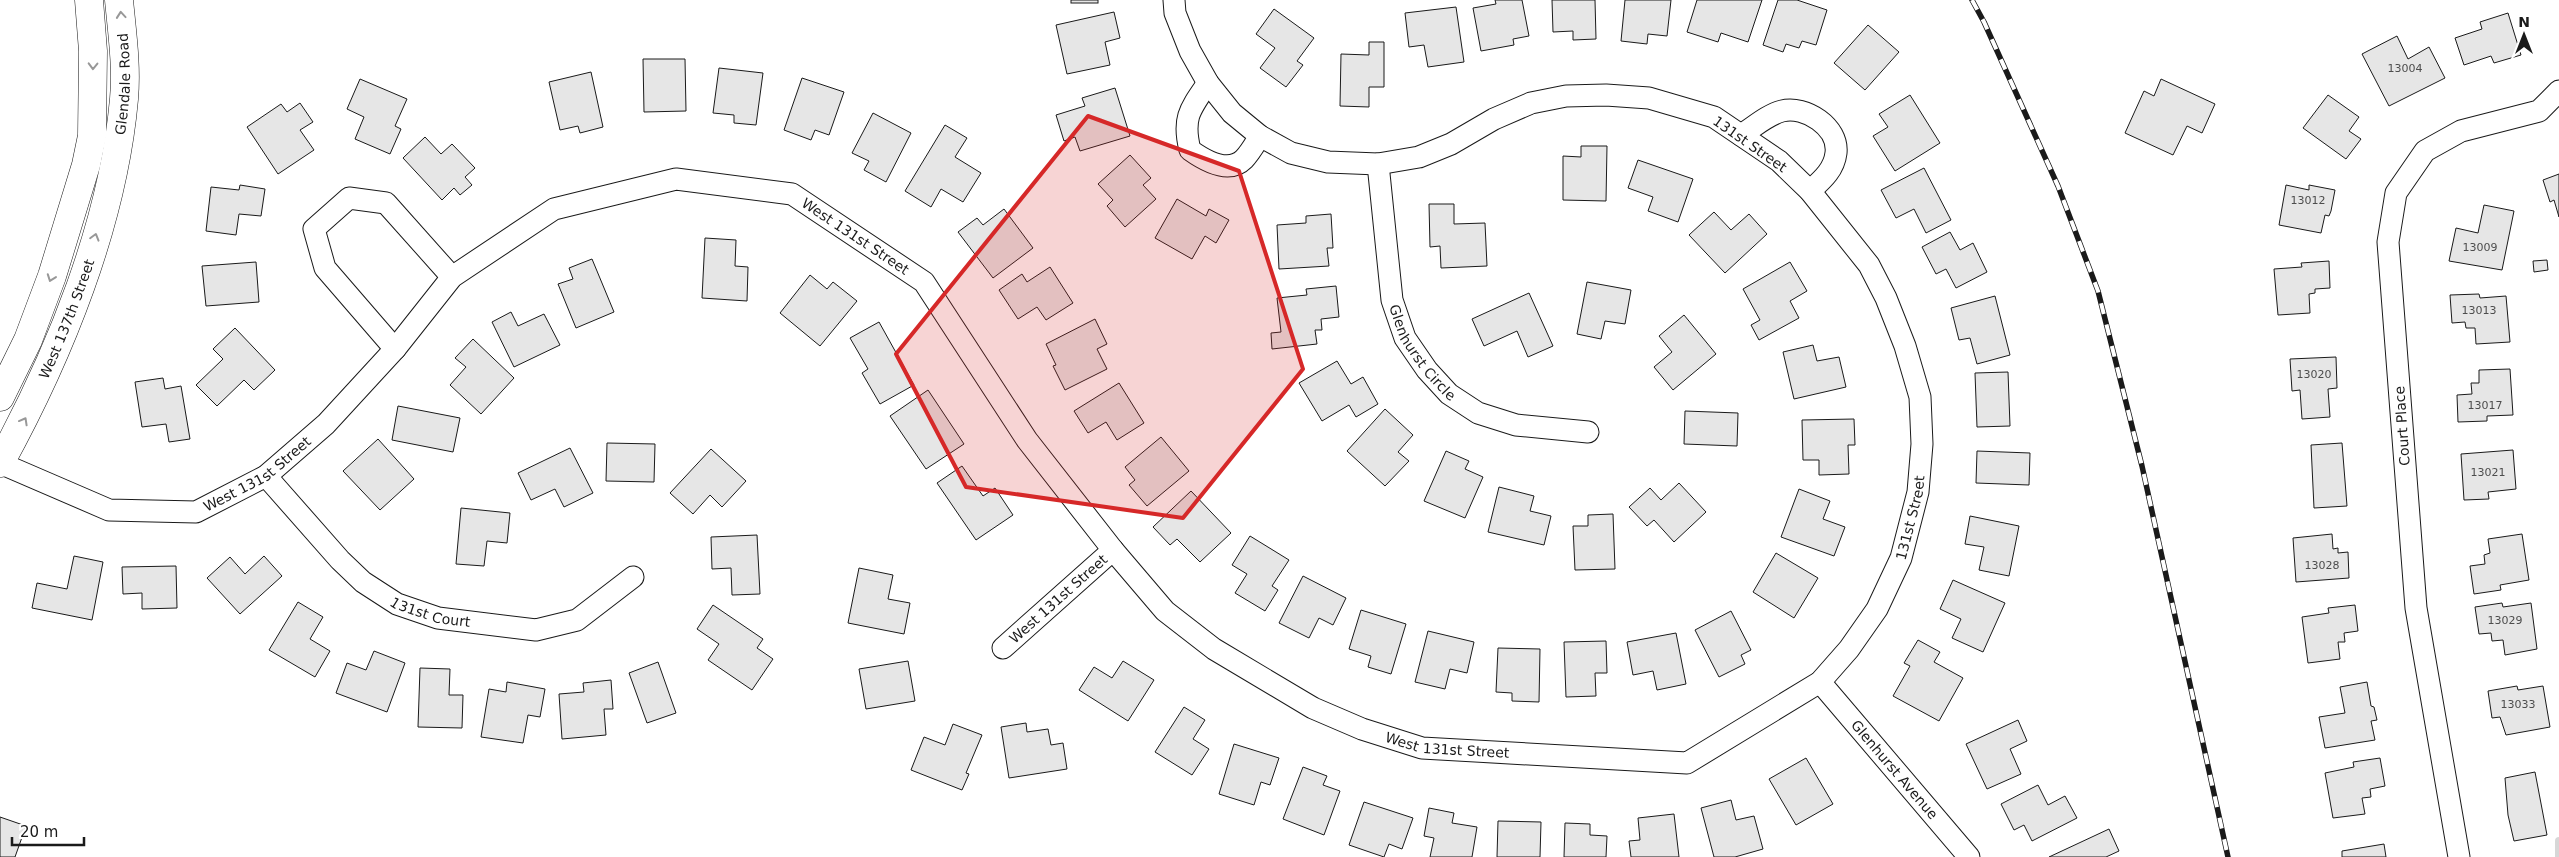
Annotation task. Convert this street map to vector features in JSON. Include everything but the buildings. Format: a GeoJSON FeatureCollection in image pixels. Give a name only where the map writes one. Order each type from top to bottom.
{"type":"FeatureCollection","features":[{"type":"Feature","properties":{"kind":"main road","name":"Glendale Road"},"geometry":{"type":"LineString","coordinates":[[86,165],[92,127],[93,51],[89,0]]}},
{"type":"Feature","properties":{"kind":"main road","name":"Glendale Road"},"geometry":{"type":"LineString","coordinates":[[114,168],[124,97],[124,47],[119,0]]}},
{"type":"Feature","properties":{"kind":"main road","name":"West 137th Street"},"geometry":{"type":"LineString","coordinates":[[0,397],[28,340],[52,276],[86,165]]}},
{"type":"Feature","properties":{"kind":"main road","name":"West 137th Street"},"geometry":{"type":"LineString","coordinates":[[0,463],[30,408],[69,316],[92,247],[114,168]]}},
{"type":"Feature","properties":{"kind":"street","name":"131st Street"},"geometry":{"type":"LineString","coordinates":[[1174,0],[1175,13],[1190,50],[1208,83],[1232,112],[1260,136],[1291,153],[1319,160],[1378,164],[1420,157],[1531,103],[1566,96],[1606,95],[1649,98],[1714,117],[1779,161],[1810,191],[1869,265],[1886,298],[1905,346],[1920,397],[1922,444],[1918,492],[1902,558],[1877,610],[1849,649],[1820,682]]}},
{"type":"Feature","properties":{"kind":"street"},"geometry":{"type":"LineString","coordinates":[[1208,83],[1191,107],[1185,131],[1190,150],[1208,163],[1231,166],[1243,160],[1260,136]]}},
{"type":"Feature","properties":{"kind":"street","name":"Court Place"},"geometry":{"type":"LineString","coordinates":[[2459,857],[2416,608],[2388,242],[2396,193],[2425,151],[2461,131],[2540,111],[2559,91]]}},
{"type":"Feature","properties":{"kind":"street"},"geometry":{"type":"LineString","coordinates":[[1741,135],[1782,111],[1800,110],[1818,119],[1831,134],[1836,152],[1828,174],[1810,191]]}},
{"type":"Feature","properties":{"kind":"street","name":"Glenhurst Circle"},"geometry":{"type":"LineString","coordinates":[[1378,164],[1392,300],[1405,338],[1427,370],[1449,394],[1478,412],[1516,425],[1588,432]]}},
{"type":"Feature","properties":{"kind":"street","name":"West 131st Street"},"geometry":{"type":"LineString","coordinates":[[0,463],[109,510],[196,512],[266,476],[326,424],[395,349],[452,277],[554,209],[676,179],[792,194],[924,282],[1027,440],[1112,550],[1165,611],[1214,649],[1313,708],[1362,729],[1422,748],[1687,763],[1820,682]]}},
{"type":"Feature","properties":{"kind":"street"},"geometry":{"type":"LineString","coordinates":[[395,349],[325,268],[314,228],[349,198],[386,203],[452,277]]}},
{"type":"Feature","properties":{"kind":"street","name":"131st Court"},"geometry":{"type":"LineString","coordinates":[[266,476],[340,560],[363,582],[397,604],[438,618],[536,630],[577,620],[633,577]]}},
{"type":"Feature","properties":{"kind":"street","name":"West 131st Street"},"geometry":{"type":"LineString","coordinates":[[1003,648],[1112,550]]}},
{"type":"Feature","properties":{"kind":"street","name":"Glenhurst Avenue"},"geometry":{"type":"LineString","coordinates":[[1820,682],[1969,857]]}},
{"type":"Feature","properties":{"kind":"highlighted area"},"geometry":{"type":"Polygon","coordinates":[[[1088,116],[1239,171],[1303,369],[1183,518],[966,487],[896,354],[1088,116]]]}},
{"type":"Feature","properties":{"kind":"waterway"},"geometry":{"type":"LineString","coordinates":[[2559,841],[2559,857]]}},
{"type":"Feature","properties":{"kind":"railway"},"geometry":{"type":"LineString","coordinates":[[1972,0],[1984,22],[2058,186],[2098,291],[2142,466],[2228,857]]}}]}
